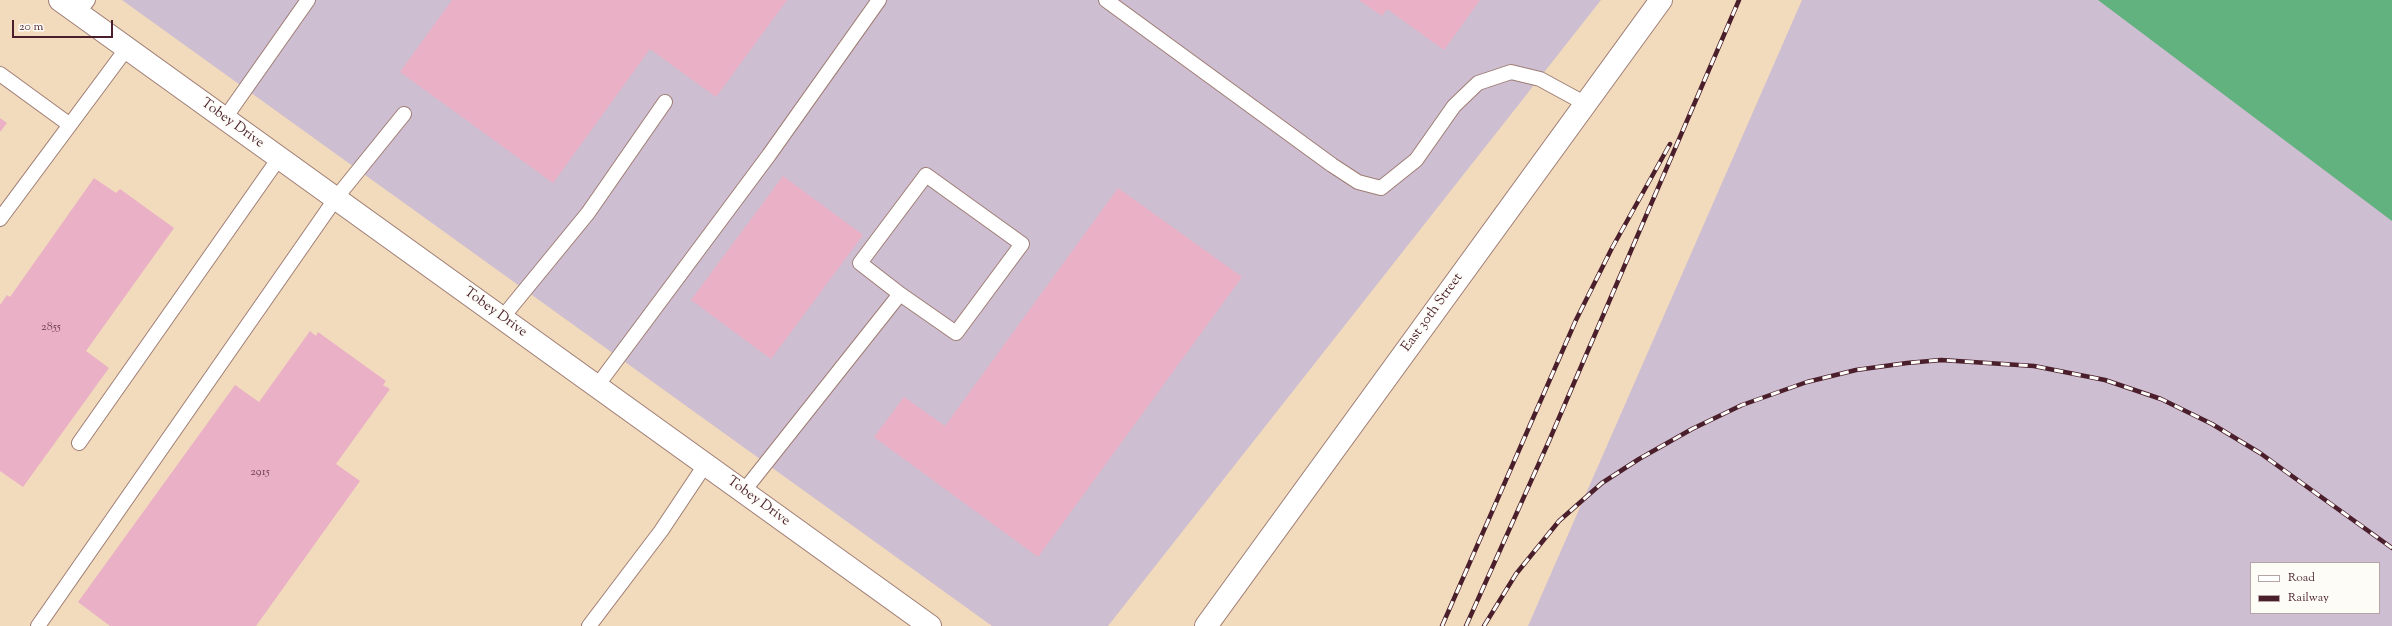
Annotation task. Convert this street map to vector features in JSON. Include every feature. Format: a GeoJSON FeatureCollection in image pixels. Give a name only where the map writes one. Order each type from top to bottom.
{"type":"FeatureCollection","features":[{"type":"Feature","properties":{"kind":"street","name":"Tobey Drive"},"geometry":{"type":"LineString","coordinates":[[60,0],[83,6],[127,48],[930,626]]}},
{"type":"Feature","properties":{"kind":"street","name":"East 30th Street"},"geometry":{"type":"LineString","coordinates":[[1206,626],[1661,0]]}},
{"type":"Feature","properties":{"kind":"lane"},"geometry":{"type":"LineString","coordinates":[[225,118],[308,0]]}},
{"type":"Feature","properties":{"kind":"lane"},"geometry":{"type":"LineString","coordinates":[[597,386],[769,154],[879,0]]}},
{"type":"Feature","properties":{"kind":"lane"},"geometry":{"type":"LineString","coordinates":[[1106,0],[1332,165],[1358,182],[1382,188],[1416,160],[1454,106],[1478,83],[1511,72],[1540,79],[1586,104]]}},
{"type":"Feature","properties":{"kind":"lane"},"geometry":{"type":"LineString","coordinates":[[0,219],[127,48]]}},
{"type":"Feature","properties":{"kind":"lane"},"geometry":{"type":"LineString","coordinates":[[0,74],[70,125]]}},
{"type":"Feature","properties":{"kind":"lane"},"geometry":{"type":"LineString","coordinates":[[502,318],[588,213],[665,102]]}},
{"type":"Feature","properties":{"kind":"lane"},"geometry":{"type":"LineString","coordinates":[[38,626],[336,198],[404,114]]}},
{"type":"Feature","properties":{"kind":"lane"},"geometry":{"type":"LineString","coordinates":[[79,444],[279,158]]}},
{"type":"Feature","properties":{"kind":"lane"},"geometry":{"type":"LineString","coordinates":[[926,175],[1022,244],[956,333],[900,294],[860,263],[926,175]]}},
{"type":"Feature","properties":{"kind":"lane"},"geometry":{"type":"LineString","coordinates":[[743,492],[900,294]]}},
{"type":"Feature","properties":{"kind":"lane"},"geometry":{"type":"LineString","coordinates":[[589,626],[661,531],[705,464]]}},
{"type":"Feature","properties":{"kind":"shaded area"},"geometry":{"type":"Polygon","coordinates":[[[122,0],[1601,0],[1108,626],[992,626],[122,0]]]}},
{"type":"Feature","properties":{"kind":"shaded area"},"geometry":{"type":"Polygon","coordinates":[[[1802,0],[2392,0],[2392,626],[1528,626],[1802,0]]]}},
{"type":"Feature","properties":{"kind":"green space"},"geometry":{"type":"Polygon","coordinates":[[[2098,0],[2392,0],[2392,221],[2098,0]]]}},
{"type":"Feature","properties":{"kind":"building"},"geometry":{"type":"Polygon","coordinates":[[[452,0],[787,0],[716,97],[650,49],[553,183],[400,72],[452,0]]]}},
{"type":"Feature","properties":{"kind":"building"},"geometry":{"type":"Polygon","coordinates":[[[1359,0],[1480,0],[1444,50],[1387,9],[1382,16],[1359,0]]]}},
{"type":"Feature","properties":{"kind":"building"},"geometry":{"type":"Polygon","coordinates":[[[0,118],[7,123],[0,132],[0,118]]]}},
{"type":"Feature","properties":{"kind":"building"},"geometry":{"type":"Polygon","coordinates":[[[783,176],[863,235],[771,359],[691,300],[783,176]]]}},
{"type":"Feature","properties":{"kind":"building"},"geometry":{"type":"Polygon","coordinates":[[[94,178],[116,193],[120,189],[174,228],[86,351],[109,368],[23,487],[0,471],[0,305],[7,295],[10,297],[94,178]]]}},
{"type":"Feature","properties":{"kind":"building"},"geometry":{"type":"Polygon","coordinates":[[[1118,188],[1242,277],[1038,557],[874,437],[904,397],[945,426],[1118,188]]]}},
{"type":"Feature","properties":{"kind":"building"},"geometry":{"type":"Polygon","coordinates":[[[310,331],[316,336],[318,332],[386,381],[383,385],[390,389],[336,464],[360,481],[256,626],[110,626],[78,602],[235,385],[259,402],[310,331]]]}},
{"type":"Feature","properties":{"kind":"railway"},"geometry":{"type":"LineString","coordinates":[[1466,626],[1549,441],[1739,0]]}},
{"type":"Feature","properties":{"kind":"railway"},"geometry":{"type":"LineString","coordinates":[[1442,626],[1576,320],[1612,248],[1670,144]]}},
{"type":"Feature","properties":{"kind":"railway"},"geometry":{"type":"LineString","coordinates":[[1484,626],[1516,574],[1559,521],[1602,483],[1639,459],[1692,429],[1742,405],[1807,382],[1856,370],[1941,360],[2034,366],[2105,380],[2161,399],[2212,424],[2260,453],[2392,548]]}}]}
